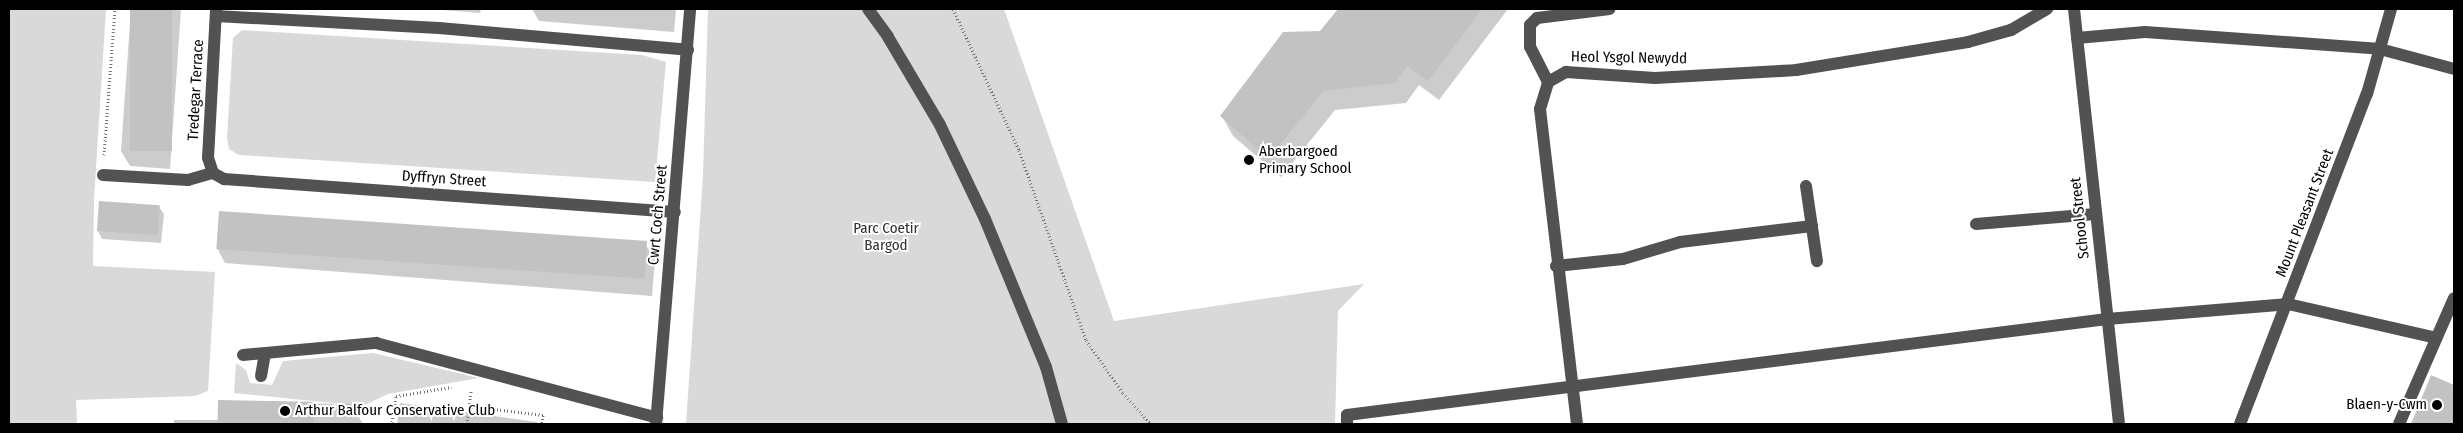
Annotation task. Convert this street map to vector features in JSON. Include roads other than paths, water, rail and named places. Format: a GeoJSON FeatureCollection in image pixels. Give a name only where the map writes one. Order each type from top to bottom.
{"type":"FeatureCollection","features":[{"type":"Feature","properties":{"kind":"street","name":"Cwrt Coch Street"},"geometry":{"type":"LineString","coordinates":[[656,421],[675,212],[690,9]]}},
{"type":"Feature","properties":{"kind":"street"},"geometry":{"type":"LineString","coordinates":[[868,9],[888,36],[940,125],[985,219],[1046,367],[1062,424]]}},
{"type":"Feature","properties":{"kind":"street"},"geometry":{"type":"LineString","coordinates":[[1577,424],[1556,266],[1540,109],[1548,82],[1530,46],[1530,24],[1537,18],[1609,9]]}},
{"type":"Feature","properties":{"kind":"street","name":"Heol Ysgol Newydd"},"geometry":{"type":"LineString","coordinates":[[1548,82],[1566,72],[1655,78],[1796,70],[1968,42],[2011,30],[2047,9]]}},
{"type":"Feature","properties":{"kind":"street","name":"School Street"},"geometry":{"type":"LineString","coordinates":[[2074,9],[2119,424]]}},
{"type":"Feature","properties":{"kind":"street","name":"Mount Pleasant Street"},"geometry":{"type":"LineString","coordinates":[[2240,424],[2288,304],[2367,94],[2391,9]]}},
{"type":"Feature","properties":{"kind":"street"},"geometry":{"type":"LineString","coordinates":[[216,12],[439,28],[688,50]]}},
{"type":"Feature","properties":{"kind":"street","name":"Tredegar Terrace"},"geometry":{"type":"LineString","coordinates":[[213,173],[208,158],[216,12]]}},
{"type":"Feature","properties":{"kind":"street"},"geometry":{"type":"LineString","coordinates":[[2077,38],[2145,32],[2380,49],[2454,69]]}},
{"type":"Feature","properties":{"kind":"street"},"geometry":{"type":"LineString","coordinates":[[103,175],[188,180],[213,173]]}},
{"type":"Feature","properties":{"kind":"street","name":"Dyffryn Street"},"geometry":{"type":"LineString","coordinates":[[213,173],[224,179],[675,212]]}},
{"type":"Feature","properties":{"kind":"street"},"geometry":{"type":"LineString","coordinates":[[1806,186],[1816,260]]}},
{"type":"Feature","properties":{"kind":"street"},"geometry":{"type":"LineString","coordinates":[[1976,224],[2096,214]]}},
{"type":"Feature","properties":{"kind":"street"},"geometry":{"type":"LineString","coordinates":[[1556,266],[1623,259],[1680,242],[1812,226]]}},
{"type":"Feature","properties":{"kind":"street"},"geometry":{"type":"LineString","coordinates":[[2399,424],[2454,298]]}},
{"type":"Feature","properties":{"kind":"street"},"geometry":{"type":"LineString","coordinates":[[1347,424],[1346,415],[2107,319],[2288,304],[2436,338]]}},
{"type":"Feature","properties":{"kind":"street"},"geometry":{"type":"LineString","coordinates":[[243,355],[376,342],[656,421]]}},
{"type":"Feature","properties":{"kind":"street"},"geometry":{"type":"LineString","coordinates":[[261,376],[265,353]]}},
{"type":"Feature","properties":{"kind":"place","name":"Aberbargoed Primary School"},"geometry":{"type":"Point","coordinates":[1249,160]}},
{"type":"Feature","properties":{"kind":"place","name":"Blaen-y-Cwm"},"geometry":{"type":"Point","coordinates":[2437,405]}},
{"type":"Feature","properties":{"kind":"place","name":"Arthur Balfour Conservative Club"},"geometry":{"type":"Point","coordinates":[285,411]}},
{"type":"Feature","properties":{"kind":"park label","name":"Parc Coetir Bargod"},"geometry":{"type":"Point","coordinates":[886,236]}}]}
